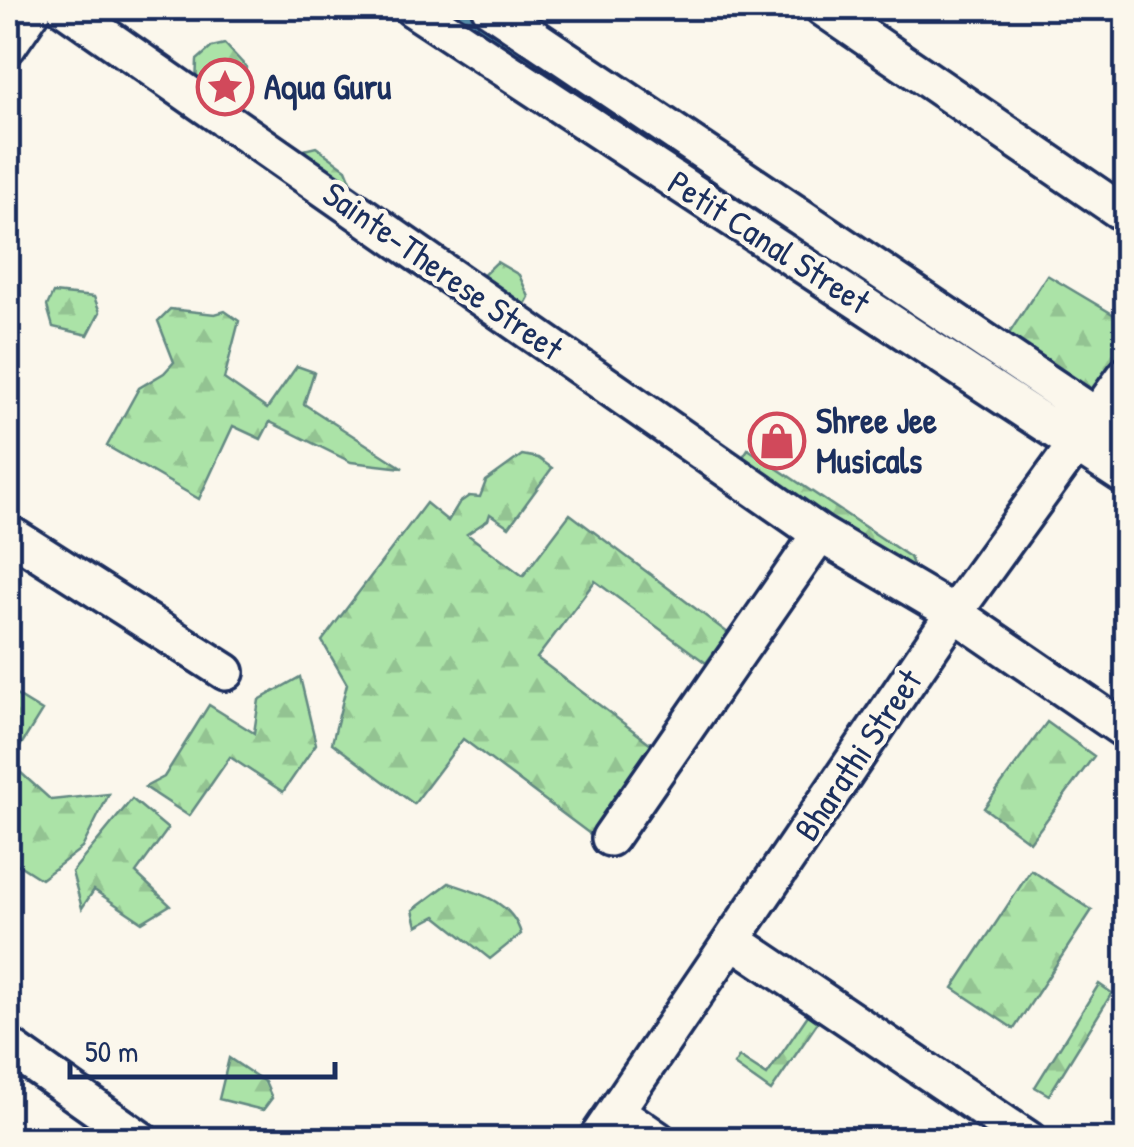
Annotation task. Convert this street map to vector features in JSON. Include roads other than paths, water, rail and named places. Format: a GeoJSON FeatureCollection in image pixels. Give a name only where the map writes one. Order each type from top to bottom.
{"type":"FeatureCollection","features":[{"type":"Feature","properties":{"kind":"street"},"geometry":{"type":"LineString","coordinates":[[8,46],[34,8]]}},
{"type":"Feature","properties":{"kind":"street","name":"Sainte-Therese Street"},"geometry":{"type":"LineString","coordinates":[[66,8],[820,534],[954,612],[1126,731]]}},
{"type":"Feature","properties":{"kind":"street","name":"Petit Canal Street"},"geometry":{"type":"LineString","coordinates":[[412,8],[1095,432]]}},
{"type":"Feature","properties":{"kind":"street","name":"Petit Canal Street"},"geometry":{"type":"LineString","coordinates":[[490,8],[1095,432],[1126,476]]}},
{"type":"Feature","properties":{"kind":"street"},"geometry":{"type":"LineString","coordinates":[[823,8],[1126,215]]}},
{"type":"Feature","properties":{"kind":"street","name":"Bharathi Street"},"geometry":{"type":"LineString","coordinates":[[606,1125],[954,612],[1095,432],[1126,376]]}},
{"type":"Feature","properties":{"kind":"street"},"geometry":{"type":"LineString","coordinates":[[8,533],[226,672]]}},
{"type":"Feature","properties":{"kind":"street"},"geometry":{"type":"LineString","coordinates":[[610,838],[820,534]]}},
{"type":"Feature","properties":{"kind":"street"},"geometry":{"type":"LineString","coordinates":[[734,941],[1029,1140]]}},
{"type":"Feature","properties":{"kind":"street"},"geometry":{"type":"LineString","coordinates":[[8,1046],[141,1140]]}},
{"type":"Feature","properties":{"kind":"street"},"geometry":{"type":"LineString","coordinates":[[606,1125],[658,1140]]}},
{"type":"Feature","properties":{"kind":"waterway"},"geometry":{"type":"LineString","coordinates":[[453,8],[1051,407]]}},
{"type":"Feature","properties":{"kind":"place","name":"Aqua Guru"},"geometry":{"type":"Point","coordinates":[225,87]}},
{"type":"Feature","properties":{"kind":"place","name":"Shree Jee Musicals"},"geometry":{"type":"Point","coordinates":[777,441]}}]}
